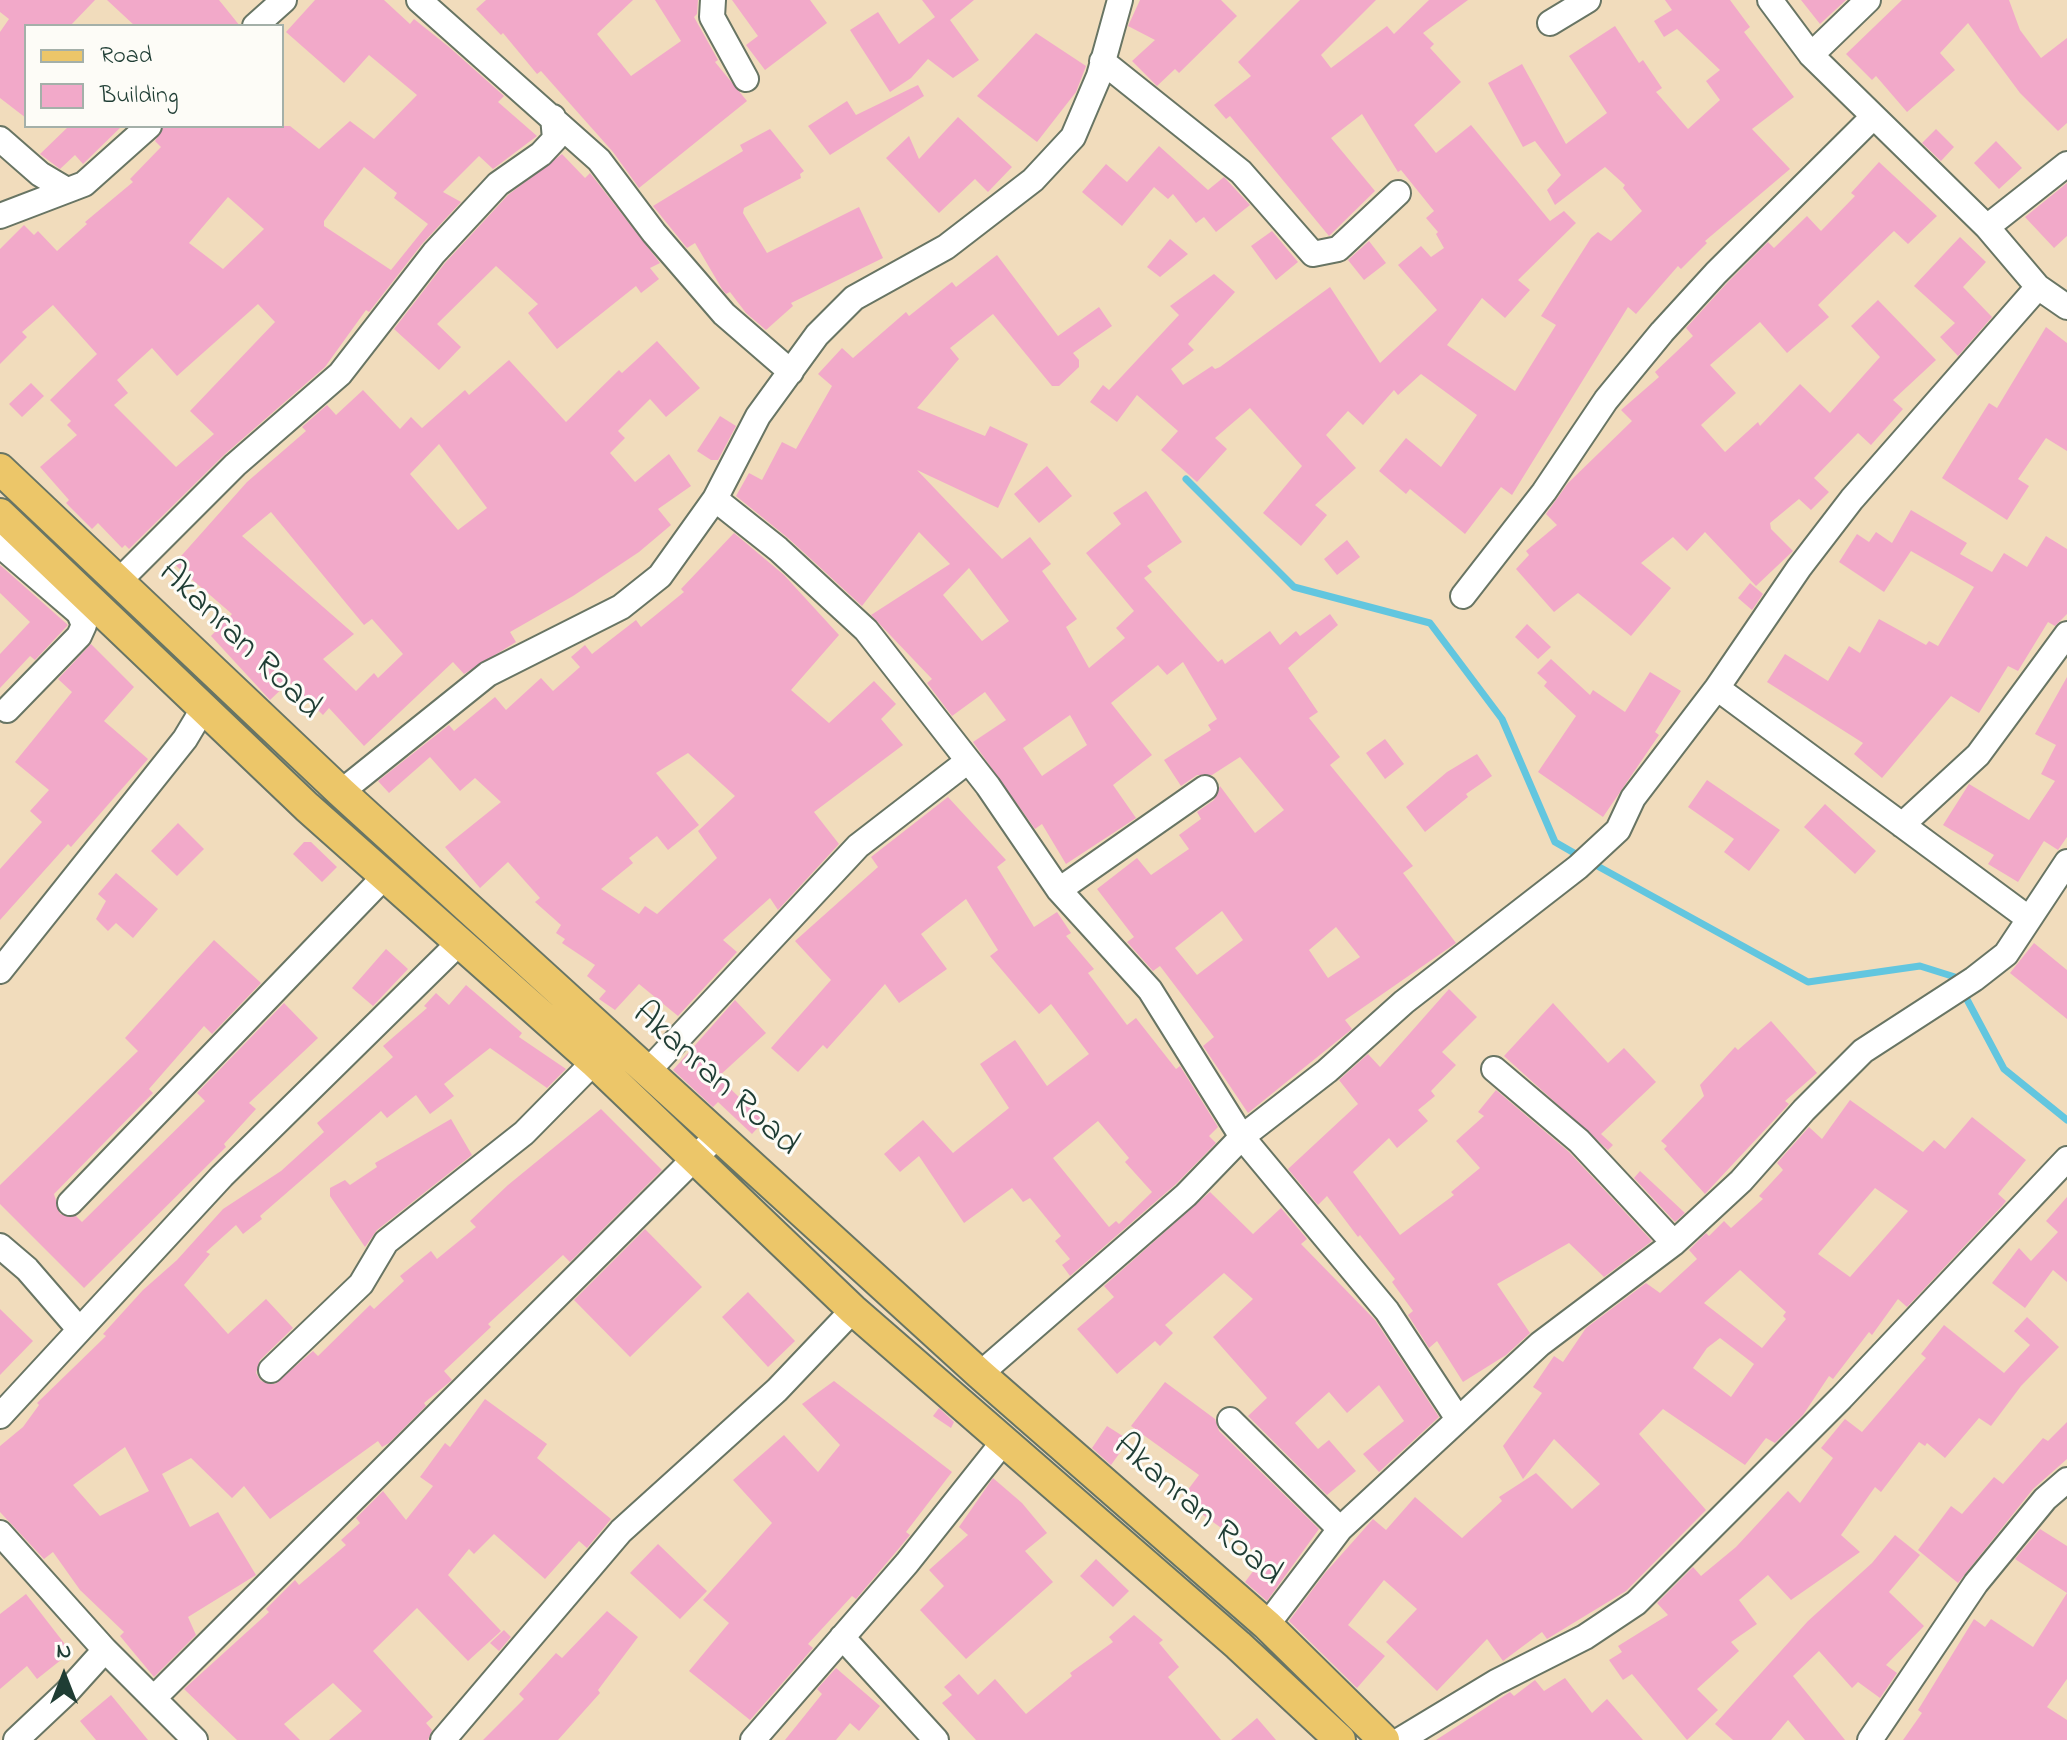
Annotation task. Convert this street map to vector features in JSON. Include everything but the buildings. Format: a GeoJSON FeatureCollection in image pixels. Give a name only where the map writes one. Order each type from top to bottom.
{"type":"FeatureCollection","features":[{"type":"Feature","properties":{"kind":"main road","name":"Akanran Road"},"geometry":{"type":"LineString","coordinates":[[0,469],[341,792],[980,1374],[1267,1625],[1384,1740]]}},
{"type":"Feature","properties":{"kind":"main road","name":"Akanran Road"},"geometry":{"type":"LineString","coordinates":[[3,533],[594,1062],[853,1310],[1238,1645],[1340,1740]]}},
{"type":"Feature","properties":{"kind":"street"},"geometry":{"type":"LineString","coordinates":[[257,24],[284,0]]}},
{"type":"Feature","properties":{"kind":"street"},"geometry":{"type":"LineString","coordinates":[[713,0],[712,17],[746,79]]}},
{"type":"Feature","properties":{"kind":"street"},"geometry":{"type":"LineString","coordinates":[[341,792],[488,674],[621,607],[660,576],[715,499],[758,416],[817,335],[854,298],[946,247],[1033,180],[1073,137],[1102,61],[1120,0]]}},
{"type":"Feature","properties":{"kind":"street"},"geometry":{"type":"LineString","coordinates":[[1550,23],[1588,0]]}},
{"type":"Feature","properties":{"kind":"street"},"geometry":{"type":"LineString","coordinates":[[1770,0],[1811,55],[1987,227],[2038,287],[2067,307]]}},
{"type":"Feature","properties":{"kind":"street"},"geometry":{"type":"LineString","coordinates":[[1811,55],[1868,0]]}},
{"type":"Feature","properties":{"kind":"street"},"geometry":{"type":"LineString","coordinates":[[435,5],[599,160],[654,233],[724,314],[791,372]]}},
{"type":"Feature","properties":{"kind":"street"},"geometry":{"type":"LineString","coordinates":[[1102,61],[1241,172],[1313,254],[1338,249],[1398,193]]}},
{"type":"Feature","properties":{"kind":"street"},"geometry":{"type":"LineString","coordinates":[[119,581],[235,465],[340,374],[434,253],[498,184],[541,154],[555,139],[553,117]]}},
{"type":"Feature","properties":{"kind":"street"},"geometry":{"type":"LineString","coordinates":[[1463,596],[1544,492],[1606,400],[1662,332],[1716,273],[1873,117]]}},
{"type":"Feature","properties":{"kind":"street"},"geometry":{"type":"LineString","coordinates":[[0,216],[84,184],[147,128]]}},
{"type":"Feature","properties":{"kind":"street"},"geometry":{"type":"LineString","coordinates":[[0,139],[40,174],[67,190]]}},
{"type":"Feature","properties":{"kind":"street"},"geometry":{"type":"LineString","coordinates":[[1987,227],[2067,164]]}},
{"type":"Feature","properties":{"kind":"street"},"geometry":{"type":"LineString","coordinates":[[980,1374],[1186,1195],[1242,1137],[1327,1071],[1441,972],[1585,862],[1618,830],[1633,798],[1717,688],[1767,610],[1852,499],[2038,287]]}},
{"type":"Feature","properties":{"kind":"street"},"geometry":{"type":"LineString","coordinates":[[715,499],[778,549],[866,630],[968,761],[1059,890],[1150,990],[1242,1137],[1387,1311],[1458,1419]]}},
{"type":"Feature","properties":{"kind":"street"},"geometry":{"type":"LineString","coordinates":[[3,533],[79,613],[84,625],[79,636],[7,710]]}},
{"type":"Feature","properties":{"kind":"street"},"geometry":{"type":"LineString","coordinates":[[1902,825],[1978,755],[2067,634]]}},
{"type":"Feature","properties":{"kind":"street"},"geometry":{"type":"LineString","coordinates":[[1717,688],[2028,918]]}},
{"type":"Feature","properties":{"kind":"street"},"geometry":{"type":"LineString","coordinates":[[0,971],[185,739],[203,709]]}},
{"type":"Feature","properties":{"kind":"street"},"geometry":{"type":"LineString","coordinates":[[647,1072],[858,846],[968,761]]}},
{"type":"Feature","properties":{"kind":"street"},"geometry":{"type":"LineString","coordinates":[[1059,890],[1205,788]]}},
{"type":"Feature","properties":{"kind":"street"},"geometry":{"type":"LineString","coordinates":[[1267,1625],[1340,1529],[1540,1344],[1674,1243],[1741,1181],[1863,1051],[1974,979],[2006,954],[2067,862]]}},
{"type":"Feature","properties":{"kind":"street"},"geometry":{"type":"LineString","coordinates":[[70,1203],[386,875]]}},
{"type":"Feature","properties":{"kind":"street"},"geometry":{"type":"LineString","coordinates":[[0,1416],[222,1176],[460,942]]}},
{"type":"Feature","properties":{"kind":"street"},"geometry":{"type":"LineString","coordinates":[[271,1370],[361,1284],[386,1242],[524,1133],[594,1062]]}},
{"type":"Feature","properties":{"kind":"street"},"geometry":{"type":"LineString","coordinates":[[1494,1069],[1579,1141],[1674,1243]]}},
{"type":"Feature","properties":{"kind":"street"},"geometry":{"type":"LineString","coordinates":[[154,1698],[717,1136]]}},
{"type":"Feature","properties":{"kind":"street"},"geometry":{"type":"LineString","coordinates":[[1400,1740],[1496,1682],[1585,1637],[1636,1603],[1841,1398],[2067,1159]]}},
{"type":"Feature","properties":{"kind":"street"},"geometry":{"type":"LineString","coordinates":[[0,1246],[27,1269],[79,1329]]}},
{"type":"Feature","properties":{"kind":"street"},"geometry":{"type":"LineString","coordinates":[[443,1740],[621,1531],[777,1390],[853,1310]]}},
{"type":"Feature","properties":{"kind":"street"},"geometry":{"type":"LineString","coordinates":[[1230,1420],[1340,1529]]}},
{"type":"Feature","properties":{"kind":"street"},"geometry":{"type":"LineString","coordinates":[[753,1740],[907,1563],[1004,1441]]}},
{"type":"Feature","properties":{"kind":"street"},"geometry":{"type":"LineString","coordinates":[[1870,1740],[1976,1583],[2045,1499],[2067,1480]]}},
{"type":"Feature","properties":{"kind":"street"},"geometry":{"type":"LineString","coordinates":[[0,1533],[105,1650],[195,1740]]}},
{"type":"Feature","properties":{"kind":"street"},"geometry":{"type":"LineString","coordinates":[[842,1637],[936,1740]]}},
{"type":"Feature","properties":{"kind":"street"},"geometry":{"type":"LineString","coordinates":[[16,1740],[67,1692],[105,1650]]}},
{"type":"Feature","properties":{"kind":"waterway"},"geometry":{"type":"LineString","coordinates":[[1186,479],[1294,587],[1430,623],[1502,719],[1555,842],[1581,857]]}},
{"type":"Feature","properties":{"kind":"waterway"},"geometry":{"type":"LineString","coordinates":[[1592,863],[1808,982],[1920,966],[1955,977],[2004,1069],[2067,1120]]}}]}
